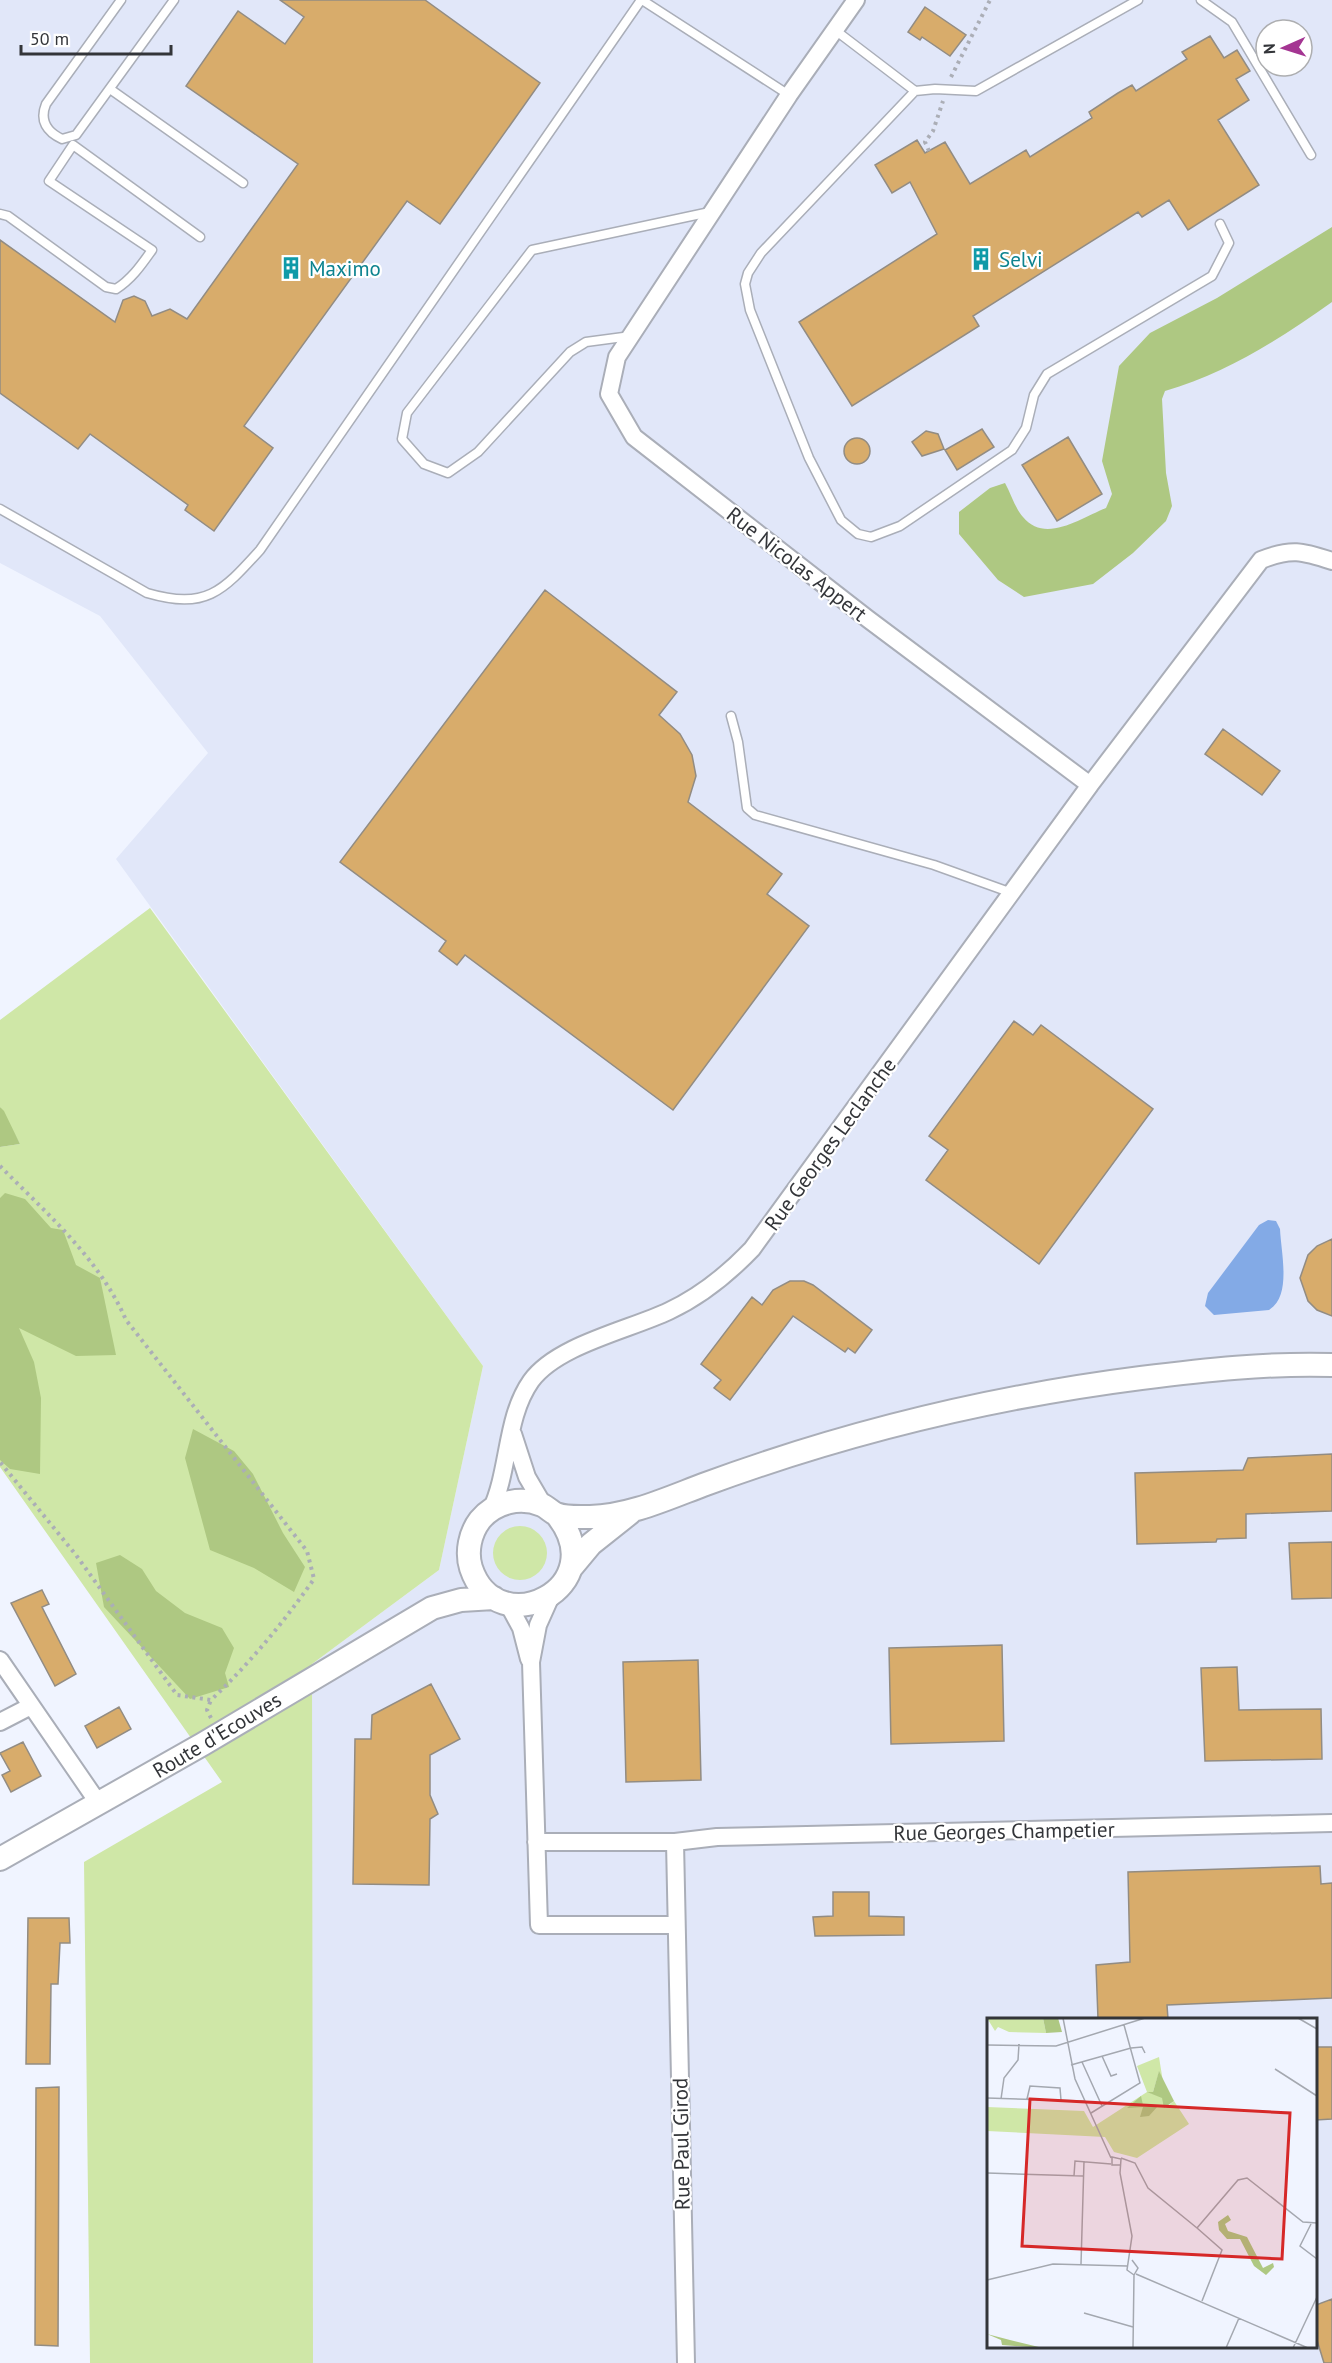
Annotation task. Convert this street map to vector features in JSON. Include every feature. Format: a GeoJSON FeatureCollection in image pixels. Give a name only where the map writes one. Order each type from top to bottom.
{"type":"FeatureCollection","features":[{"type":"Feature","properties":{"kind":"main road"},"geometry":{"type":"LineString","coordinates":[[432,1608],[454,1586],[469,1562],[472,1533],[480,1520],[491,1510],[517,1501],[550,1510],[592,1517],[631,1512],[777,1458],[962,1409],[1075,1386],[1197,1371],[1281,1364],[1332,1365]]}},
{"type":"Feature","properties":{"kind":"main road"},"geometry":{"type":"LineString","coordinates":[[550,1510],[566,1526],[571,1539],[573,1553],[571,1568]]}},
{"type":"Feature","properties":{"kind":"main road"},"geometry":{"type":"LineString","coordinates":[[432,1608],[461,1600],[501,1601],[523,1606],[538,1603],[560,1588],[571,1568],[591,1545],[631,1512]]}},
{"type":"Feature","properties":{"kind":"main road"},"geometry":{"type":"LineString","coordinates":[[469,1562],[482,1588],[501,1601]]}},
{"type":"Feature","properties":{"kind":"main road","name":"Route d'Ecouves"},"geometry":{"type":"LineString","coordinates":[[0,1859],[99,1804],[432,1608]]}},
{"type":"Feature","properties":{"kind":"street","name":"Rue Nicolas Appert"},"geometry":{"type":"LineString","coordinates":[[856,0],[789,95],[617,357],[609,394],[634,437],[868,620],[1090,785]]}},
{"type":"Feature","properties":{"kind":"street"},"geometry":{"type":"LineString","coordinates":[[1090,785],[1261,560],[1282,551],[1301,550],[1332,561]]}},
{"type":"Feature","properties":{"kind":"street","name":"Rue Georges Leclanche"},"geometry":{"type":"LineString","coordinates":[[491,1510],[502,1480],[525,1390],[544,1368],[587,1345],[671,1310],[719,1280],[752,1248],[1090,785]]}},
{"type":"Feature","properties":{"kind":"street"},"geometry":{"type":"LineString","coordinates":[[513,1430],[524,1471],[550,1510]]}},
{"type":"Feature","properties":{"kind":"street"},"geometry":{"type":"LineString","coordinates":[[551,1596],[538,1625],[531,1662],[539,1925],[676,1925],[675,1842]]}},
{"type":"Feature","properties":{"kind":"street"},"geometry":{"type":"LineString","coordinates":[[501,1601],[522,1628],[531,1662]]}},
{"type":"Feature","properties":{"kind":"street"},"geometry":{"type":"LineString","coordinates":[[0,1660],[99,1804]]}},
{"type":"Feature","properties":{"kind":"street"},"geometry":{"type":"LineString","coordinates":[[0,1722],[31,1706]]}},
{"type":"Feature","properties":{"kind":"street","name":"Rue Georges Champetier"},"geometry":{"type":"LineString","coordinates":[[536,1842],[675,1842],[729,1837],[1332,1823]]}},
{"type":"Feature","properties":{"kind":"street","name":"Rue Paul Girod"},"geometry":{"type":"LineString","coordinates":[[676,1925],[686,2363]]}},
{"type":"Feature","properties":{"kind":"lane"},"geometry":{"type":"LineString","coordinates":[[122,0],[46,105],[42,114],[44,124],[52,135],[71,142],[200,237]]}},
{"type":"Feature","properties":{"kind":"lane"},"geometry":{"type":"LineString","coordinates":[[0,214],[8,216],[106,287],[116,289],[138,270],[152,250],[49,182],[71,142],[174,0]]}},
{"type":"Feature","properties":{"kind":"lane"},"geometry":{"type":"LineString","coordinates":[[0,509],[147,593],[172,600],[202,599],[230,583],[260,550],[642,0],[789,95]]}},
{"type":"Feature","properties":{"kind":"lane"},"geometry":{"type":"LineString","coordinates":[[1138,0],[976,91],[935,89],[915,91],[761,253],[748,273],[745,284],[750,310],[810,458],[841,519],[858,534],[871,537],[900,526],[1012,450],[1026,429],[1034,395],[1047,374],[1212,276],[1229,243],[1220,224]]}},
{"type":"Feature","properties":{"kind":"lane"},"geometry":{"type":"LineString","coordinates":[[1201,0],[1232,22],[1311,154]]}},
{"type":"Feature","properties":{"kind":"lane"},"geometry":{"type":"LineString","coordinates":[[835,30],[915,91]]}},
{"type":"Feature","properties":{"kind":"lane"},"geometry":{"type":"LineString","coordinates":[[110,89],[243,183]]}},
{"type":"Feature","properties":{"kind":"lane"},"geometry":{"type":"LineString","coordinates":[[631,336],[586,342],[570,352],[478,452],[448,473],[424,464],[402,440],[407,413],[532,249],[713,212]]}},
{"type":"Feature","properties":{"kind":"lane"},"geometry":{"type":"LineString","coordinates":[[731,716],[738,742],[747,808],[755,815],[934,865],[1012,893]]}},
{"type":"Feature","properties":{"kind":"path"},"geometry":{"type":"LineString","coordinates":[[0,1166],[47,1211],[114,1292],[126,1320],[307,1551],[314,1579],[286,1619],[238,1674],[211,1700],[177,1695],[76,1555],[0,1462]]}},
{"type":"Feature","properties":{"kind":"shaded area"},"geometry":{"type":"Polygon","coordinates":[[[0,0],[1332,0],[1332,2363],[311,2363],[312,1664],[439,1570],[483,1366],[116,859],[208,753],[100,616],[0,563],[0,0]]]}},
{"type":"Feature","properties":{"kind":"green space"},"geometry":{"type":"Polygon","coordinates":[[[1332,227],[1332,302],[1252,354],[1210,375],[1165,391],[1162,399],[1166,473],[1172,506],[1166,521],[1133,553],[1093,584],[1024,597],[998,580],[959,534],[959,512],[990,488],[1005,483],[1023,517],[1032,525],[1042,528],[1052,529],[1063,526],[1106,508],[1112,494],[1102,461],[1119,366],[1150,333],[1217,298],[1332,227]]]}},
{"type":"Feature","properties":{"kind":"green space"},"geometry":{"type":"Polygon","coordinates":[[[150,908],[483,1366],[439,1570],[312,1664],[313,2363],[90,2363],[84,1862],[222,1782],[0,1467],[0,1147],[20,1144],[0,1107],[0,1020],[150,908]]]}},
{"type":"Feature","properties":{"kind":"green space"},"geometry":{"type":"Polygon","coordinates":[[[0,1107],[4,1111],[20,1144],[0,1147],[0,1107]]]}},
{"type":"Feature","properties":{"kind":"green space"},"geometry":{"type":"Polygon","coordinates":[[[5,1193],[25,1199],[51,1228],[63,1230],[76,1265],[100,1278],[116,1355],[76,1356],[19,1328],[34,1362],[41,1398],[40,1474],[10,1469],[0,1460],[0,1198],[5,1193]]]}},
{"type":"Feature","properties":{"kind":"green space"},"geometry":{"type":"Polygon","coordinates":[[[193,1429],[234,1451],[253,1474],[283,1533],[305,1567],[294,1592],[254,1568],[210,1550],[185,1458],[193,1429]]]}},
{"type":"Feature","properties":{"kind":"green space"},"geometry":{"type":"Polygon","coordinates":[[[520,1526],[530,1528],[539,1534],[545,1543],[547,1553],[545,1563],[539,1572],[530,1578],[520,1580],[510,1578],[501,1572],[495,1563],[493,1553],[495,1543],[501,1534],[510,1528],[520,1526]]]}},
{"type":"Feature","properties":{"kind":"green space"},"geometry":{"type":"Polygon","coordinates":[[[120,1555],[142,1569],[156,1591],[185,1613],[222,1628],[234,1648],[225,1673],[229,1687],[190,1699],[104,1607],[96,1563],[120,1555]]]}},
{"type":"Feature","properties":{"kind":"water"},"geometry":{"type":"Polygon","coordinates":[[[1268,1220],[1276,1221],[1280,1229],[1284,1273],[1281,1295],[1269,1310],[1214,1315],[1205,1306],[1208,1293],[1259,1225],[1268,1220]]]}},
{"type":"Feature","properties":{"kind":"building","name":"Maximo"},"geometry":{"type":"Polygon","coordinates":[[[280,0],[425,0],[540,83],[440,224],[407,201],[244,426],[273,448],[214,531],[185,510],[188,505],[90,434],[78,449],[0,393],[0,240],[115,322],[123,300],[134,296],[145,301],[152,316],[170,309],[187,319],[298,164],[186,86],[238,11],[285,44],[304,17],[280,0]]]}},
{"type":"Feature","properties":{"kind":"building"},"geometry":{"type":"Polygon","coordinates":[[[925,7],[966,35],[950,56],[922,37],[920,40],[908,32],[925,7]]]}},
{"type":"Feature","properties":{"kind":"building","name":"Selvi"},"geometry":{"type":"Polygon","coordinates":[[[1210,36],[1224,58],[1237,50],[1250,71],[1236,79],[1249,100],[1218,120],[1259,185],[1188,230],[1169,200],[1142,217],[1138,212],[973,316],[979,326],[852,406],[799,322],[937,234],[910,182],[892,193],[875,165],[917,140],[925,153],[945,142],[970,184],[1026,150],[1030,157],[1092,118],[1089,112],[1118,93],[1132,85],[1136,91],[1187,59],[1182,52],[1210,36]]]}},
{"type":"Feature","properties":{"kind":"building"},"geometry":{"type":"Polygon","coordinates":[[[982,429],[994,447],[957,470],[945,450],[982,429]]]}},
{"type":"Feature","properties":{"kind":"building"},"geometry":{"type":"Polygon","coordinates":[[[926,431],[938,434],[944,449],[922,456],[912,442],[926,431]]]}},
{"type":"Feature","properties":{"kind":"building"},"geometry":{"type":"Polygon","coordinates":[[[1068,437],[1102,494],[1057,521],[1022,465],[1068,437]]]}},
{"type":"Feature","properties":{"kind":"building"},"geometry":{"type":"Polygon","coordinates":[[[857,438],[866,442],[870,451],[866,460],[857,464],[848,460],[844,451],[848,442],[857,438]]]}},
{"type":"Feature","properties":{"kind":"building"},"geometry":{"type":"Polygon","coordinates":[[[545,590],[677,692],[659,715],[680,734],[692,755],[696,776],[688,802],[782,874],[767,894],[809,926],[673,1110],[465,955],[457,965],[439,951],[446,941],[340,862],[545,590]]]}},
{"type":"Feature","properties":{"kind":"building"},"geometry":{"type":"Polygon","coordinates":[[[1223,729],[1280,771],[1262,795],[1205,754],[1223,729]]]}},
{"type":"Feature","properties":{"kind":"building"},"geometry":{"type":"Polygon","coordinates":[[[1014,1021],[1033,1035],[1041,1025],[1153,1109],[1039,1264],[926,1180],[948,1150],[929,1136],[1014,1021]]]}},
{"type":"Feature","properties":{"kind":"building"},"geometry":{"type":"Polygon","coordinates":[[[1332,1239],[1332,1316],[1317,1310],[1308,1301],[1300,1278],[1308,1255],[1317,1246],[1332,1239]]]}},
{"type":"Feature","properties":{"kind":"building"},"geometry":{"type":"Polygon","coordinates":[[[790,1281],[804,1281],[813,1285],[872,1330],[855,1353],[848,1348],[845,1352],[793,1316],[730,1400],[714,1388],[721,1380],[701,1364],[752,1297],[762,1305],[773,1290],[790,1281]]]}},
{"type":"Feature","properties":{"kind":"building"},"geometry":{"type":"Polygon","coordinates":[[[1332,1454],[1332,1511],[1246,1514],[1246,1538],[1217,1539],[1216,1542],[1137,1544],[1135,1473],[1243,1470],[1248,1458],[1332,1454]]]}},
{"type":"Feature","properties":{"kind":"building"},"geometry":{"type":"Polygon","coordinates":[[[1332,1542],[1332,1598],[1292,1599],[1289,1543],[1332,1542]]]}},
{"type":"Feature","properties":{"kind":"building"},"geometry":{"type":"Polygon","coordinates":[[[42,1590],[49,1604],[42,1607],[76,1674],[55,1686],[11,1603],[42,1590]]]}},
{"type":"Feature","properties":{"kind":"building"},"geometry":{"type":"Polygon","coordinates":[[[1002,1645],[1004,1741],[891,1744],[889,1648],[1002,1645]]]}},
{"type":"Feature","properties":{"kind":"building"},"geometry":{"type":"Polygon","coordinates":[[[698,1660],[701,1780],[626,1782],[623,1662],[698,1660]]]}},
{"type":"Feature","properties":{"kind":"building"},"geometry":{"type":"Polygon","coordinates":[[[1237,1667],[1239,1710],[1321,1709],[1322,1759],[1205,1761],[1201,1668],[1237,1667]]]}},
{"type":"Feature","properties":{"kind":"building"},"geometry":{"type":"Polygon","coordinates":[[[431,1684],[460,1739],[430,1755],[430,1795],[438,1814],[430,1819],[429,1885],[353,1884],[355,1739],[371,1739],[372,1715],[431,1684]]]}},
{"type":"Feature","properties":{"kind":"building"},"geometry":{"type":"Polygon","coordinates":[[[119,1707],[131,1729],[97,1748],[85,1726],[119,1707]]]}},
{"type":"Feature","properties":{"kind":"building"},"geometry":{"type":"Polygon","coordinates":[[[23,1742],[41,1776],[11,1792],[2,1775],[10,1771],[0,1753],[23,1742]]]}},
{"type":"Feature","properties":{"kind":"building"},"geometry":{"type":"Polygon","coordinates":[[[1320,1866],[1321,1884],[1332,1883],[1332,1998],[1167,2005],[1168,2018],[1098,2018],[1096,1965],[1130,1962],[1128,1872],[1320,1866]]]}},
{"type":"Feature","properties":{"kind":"building"},"geometry":{"type":"Polygon","coordinates":[[[833,1892],[869,1892],[869,1916],[904,1917],[904,1935],[815,1936],[813,1917],[833,1916],[833,1892]]]}},
{"type":"Feature","properties":{"kind":"building"},"geometry":{"type":"Polygon","coordinates":[[[28,1918],[69,1918],[70,1943],[60,1943],[58,1984],[51,1984],[50,2064],[26,2064],[28,1918]]]}},
{"type":"Feature","properties":{"kind":"building"},"geometry":{"type":"Polygon","coordinates":[[[1317,2047],[1332,2047],[1332,2119],[1317,2120],[1317,2047]]]}},
{"type":"Feature","properties":{"kind":"building"},"geometry":{"type":"Polygon","coordinates":[[[59,2087],[58,2346],[35,2345],[36,2088],[59,2087]]]}},
{"type":"Feature","properties":{"kind":"building"},"geometry":{"type":"Polygon","coordinates":[[[1332,2299],[1332,2363],[1324,2363],[1317,2340],[1317,2305],[1332,2299]]]}},
{"type":"Feature","properties":{"kind":"place","name":"Selvi"},"geometry":{"type":"Point","coordinates":[981,259]}},
{"type":"Feature","properties":{"kind":"place","name":"Maximo"},"geometry":{"type":"Point","coordinates":[291,268]}}]}
